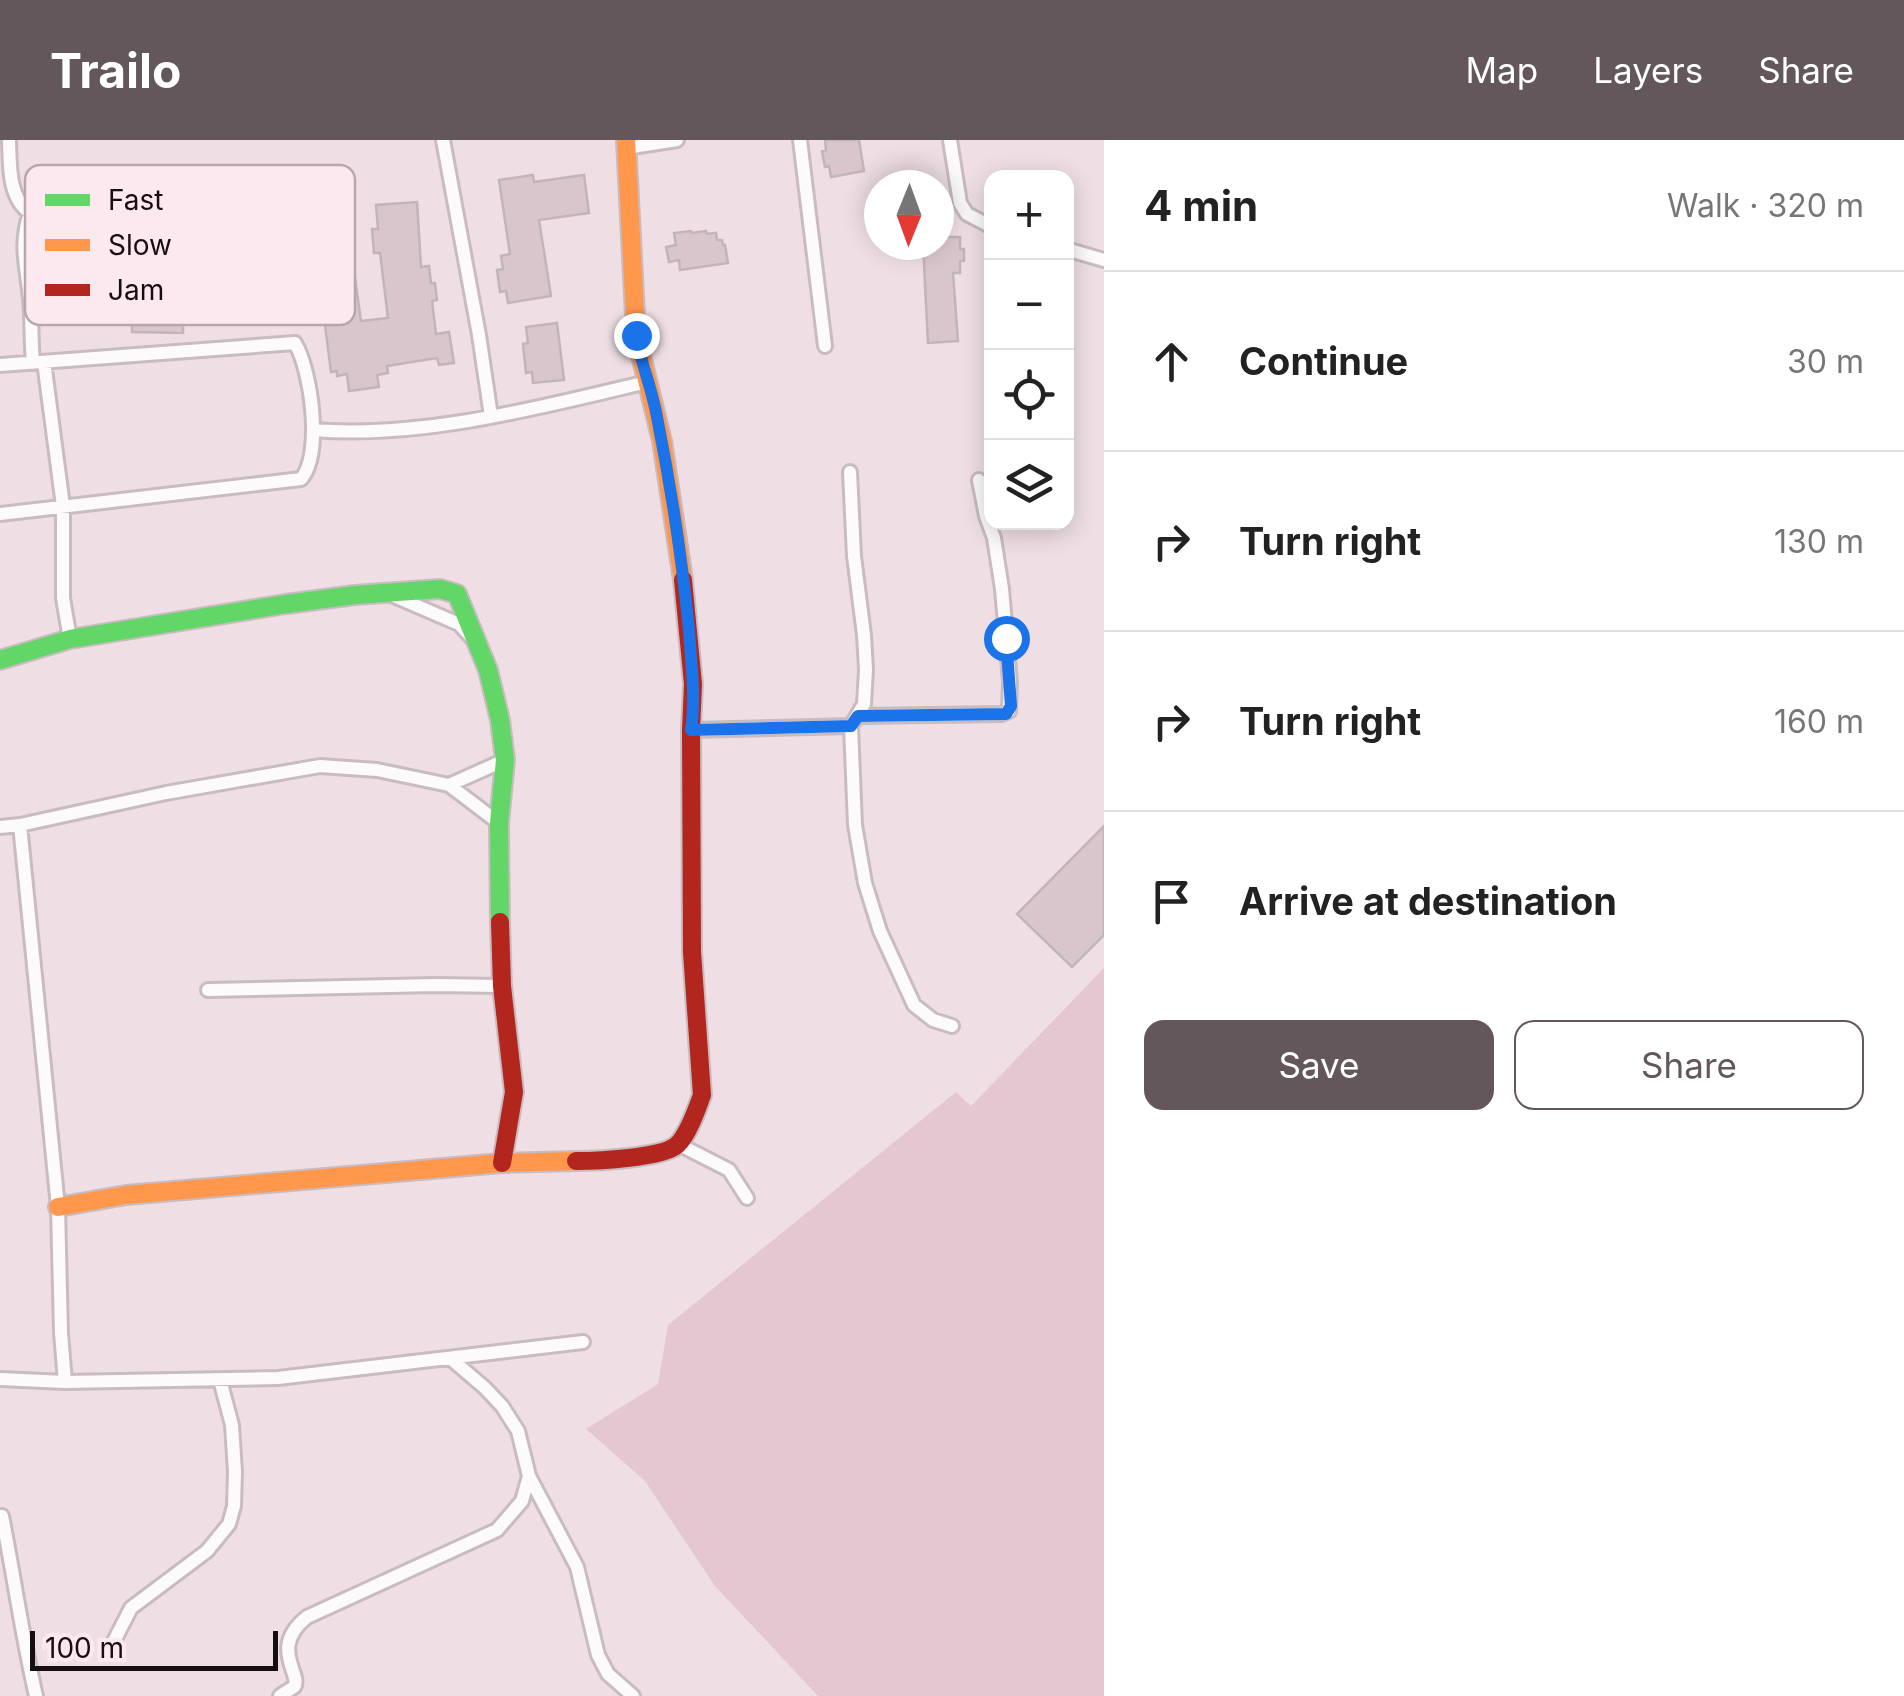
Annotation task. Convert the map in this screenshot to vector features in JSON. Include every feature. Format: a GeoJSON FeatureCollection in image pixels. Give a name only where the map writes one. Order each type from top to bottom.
{"type":"FeatureCollection","features":[{"type":"Feature","properties":{"kind":"street"},"geometry":{"type":"LineString","coordinates":[[444,140],[491,416]]}},
{"type":"Feature","properties":{"kind":"street"},"geometry":{"type":"LineString","coordinates":[[58,1206],[126,1195],[502,1163],[590,1161],[661,1153],[678,1144],[702,1095],[692,952],[691,655],[681,561],[657,415],[636,335],[626,144],[677,140]]}},
{"type":"Feature","properties":{"kind":"street"},"geometry":{"type":"LineString","coordinates":[[800,140],[825,346]]}},
{"type":"Feature","properties":{"kind":"street"},"geometry":{"type":"LineString","coordinates":[[950,140],[960,203],[967,214],[984,223]]}},
{"type":"Feature","properties":{"kind":"street"},"geometry":{"type":"LineString","coordinates":[[9,141],[12,184],[25,210]]}},
{"type":"Feature","properties":{"kind":"street"},"geometry":{"type":"LineString","coordinates":[[25,227],[25,267]]}},
{"type":"Feature","properties":{"kind":"street"},"geometry":{"type":"LineString","coordinates":[[1074,251],[1104,260]]}},
{"type":"Feature","properties":{"kind":"street"},"geometry":{"type":"LineString","coordinates":[[34,325],[63,506],[63,598],[70,639]]}},
{"type":"Feature","properties":{"kind":"street"},"geometry":{"type":"LineString","coordinates":[[0,365],[295,343],[304,363],[313,430],[310,464],[301,479],[0,514]]}},
{"type":"Feature","properties":{"kind":"street"},"geometry":{"type":"LineString","coordinates":[[313,430],[412,428],[564,402],[647,382]]}},
{"type":"Feature","properties":{"kind":"street"},"geometry":{"type":"LineString","coordinates":[[850,472],[866,670],[864,704],[855,721],[855,824],[865,883],[880,930],[914,1005],[933,1020],[952,1026]]}},
{"type":"Feature","properties":{"kind":"street"},"geometry":{"type":"LineString","coordinates":[[691,730],[1010,711],[1002,589],[979,480]]}},
{"type":"Feature","properties":{"kind":"street"},"geometry":{"type":"LineString","coordinates":[[0,660],[70,639],[286,604],[354,595],[440,590],[458,594],[481,648],[498,709],[504,760],[499,900],[502,986],[514,1092],[502,1163]]}},
{"type":"Feature","properties":{"kind":"street"},"geometry":{"type":"LineString","coordinates":[[387,594],[458,624],[481,648]]}},
{"type":"Feature","properties":{"kind":"street"},"geometry":{"type":"LineString","coordinates":[[449,785],[504,760]]}},
{"type":"Feature","properties":{"kind":"street"},"geometry":{"type":"LineString","coordinates":[[0,827],[320,766],[377,770],[449,785],[500,823]]}},
{"type":"Feature","properties":{"kind":"street"},"geometry":{"type":"LineString","coordinates":[[20,825],[58,1206],[65,1382]]}},
{"type":"Feature","properties":{"kind":"street"},"geometry":{"type":"LineString","coordinates":[[208,990],[502,986]]}},
{"type":"Feature","properties":{"kind":"street"},"geometry":{"type":"LineString","coordinates":[[678,1144],[729,1170],[748,1198]]}},
{"type":"Feature","properties":{"kind":"street"},"geometry":{"type":"LineString","coordinates":[[0,1379],[65,1382],[278,1378],[583,1342]]}},
{"type":"Feature","properties":{"kind":"street"},"geometry":{"type":"LineString","coordinates":[[450,1358],[484,1388],[518,1431],[529,1476],[577,1566],[598,1655],[608,1674],[633,1696]]}},
{"type":"Feature","properties":{"kind":"street"},"geometry":{"type":"LineString","coordinates":[[114,1641],[131,1608],[208,1550],[229,1524],[234,1506],[234,1456],[232,1425],[220,1380]]}},
{"type":"Feature","properties":{"kind":"street"},"geometry":{"type":"LineString","coordinates":[[280,1696],[296,1683],[288,1653],[291,1633],[299,1623],[496,1530],[522,1501],[529,1476]]}},
{"type":"Feature","properties":{"kind":"street"},"geometry":{"type":"LineString","coordinates":[[2,1516],[36,1696]]}},
{"type":"Feature","properties":{"kind":"shaded area"},"geometry":{"type":"Polygon","coordinates":[[[1104,968],[1104,1696],[818,1696],[715,1586],[645,1481],[586,1429],[658,1384],[668,1325],[956,1092],[971,1106],[1104,968]]]}},
{"type":"Feature","properties":{"kind":"building"},"geometry":{"type":"Polygon","coordinates":[[[825,140],[859,140],[864,171],[831,177],[822,151],[826,150],[825,140]]]}},
{"type":"Feature","properties":{"kind":"building"},"geometry":{"type":"Polygon","coordinates":[[[533,175],[534,182],[584,175],[589,213],[539,220],[551,296],[508,303],[506,291],[500,292],[497,270],[503,269],[501,256],[510,254],[499,180],[533,175]]]}},
{"type":"Feature","properties":{"kind":"building"},"geometry":{"type":"Polygon","coordinates":[[[417,202],[421,267],[429,266],[431,283],[435,283],[437,300],[432,301],[436,334],[449,332],[454,363],[439,365],[437,358],[387,366],[388,373],[377,375],[379,387],[349,391],[347,374],[337,376],[337,371],[331,372],[325,325],[355,325],[355,278],[361,321],[388,318],[380,253],[374,253],[376,205],[417,202]]]}},
{"type":"Feature","properties":{"kind":"building"},"geometry":{"type":"Polygon","coordinates":[[[674,233],[716,233],[717,240],[725,245],[728,263],[680,270],[679,260],[669,262],[666,247],[676,245],[674,233]]]}},
{"type":"Feature","properties":{"kind":"building"},"geometry":{"type":"Polygon","coordinates":[[[954,237],[960,237],[964,261],[960,261],[960,273],[953,273],[958,341],[928,343],[924,260],[954,260],[954,237]]]}},
{"type":"Feature","properties":{"kind":"building"},"geometry":{"type":"Polygon","coordinates":[[[557,323],[564,380],[533,383],[532,372],[526,373],[526,327],[557,323]]]}},
{"type":"Feature","properties":{"kind":"building"},"geometry":{"type":"Polygon","coordinates":[[[132,325],[183,325],[183,333],[132,332],[132,325]]]}},
{"type":"Feature","properties":{"kind":"building"},"geometry":{"type":"Polygon","coordinates":[[[1104,826],[1104,935],[1072,967],[1017,914],[1104,826]]]}},
{"type":"Feature","properties":{"kind":"traffic: fast"},"geometry":{"type":"LineString","coordinates":[[0,660],[70,639],[286,604],[440,589],[457,594],[488,670],[500,720],[505,760],[499,823],[500,922]]}},
{"type":"Feature","properties":{"kind":"traffic: slow"},"geometry":{"type":"LineString","coordinates":[[626,140],[636,335],[662,441],[683,580]]}},
{"type":"Feature","properties":{"kind":"traffic: slow"},"geometry":{"type":"LineString","coordinates":[[58,1207],[126,1195],[502,1163],[576,1161]]}},
{"type":"Feature","properties":{"kind":"traffic: jam"},"geometry":{"type":"LineString","coordinates":[[576,1161],[629,1158],[677,1145],[692,1122],[702,1095],[692,952],[693,684],[683,580]]}},
{"type":"Feature","properties":{"kind":"traffic: jam"},"geometry":{"type":"LineString","coordinates":[[500,922],[502,986],[514,1092],[502,1163]]}},
{"type":"Feature","properties":{"kind":"route"},"geometry":{"type":"LineString","coordinates":[[636,335],[657,415],[681,561],[691,655],[691,730],[851,726],[858,716],[1006,714],[1011,706],[1006,638]]}}]}
